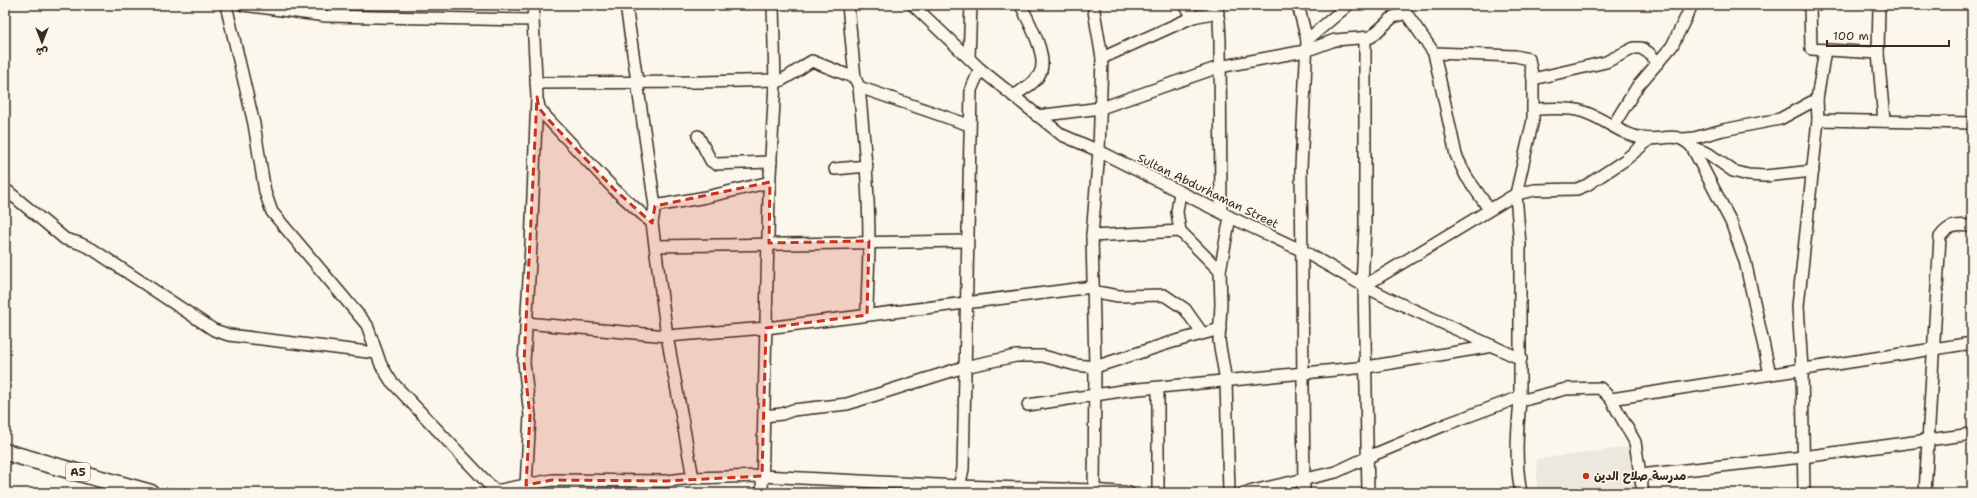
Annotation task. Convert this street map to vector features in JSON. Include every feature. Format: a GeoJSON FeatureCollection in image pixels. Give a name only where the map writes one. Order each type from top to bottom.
{"type":"FeatureCollection","features":[{"type":"Feature","properties":{"kind":"highway","name":"A5"},"geometry":{"type":"LineString","coordinates":[[5,452],[151,493]]}},
{"type":"Feature","properties":{"kind":"street"},"geometry":{"type":"LineString","coordinates":[[226,5],[254,124],[265,192],[272,212],[367,325],[381,365],[391,381],[494,492],[552,480],[666,481],[693,478],[762,476],[958,489],[1129,493]]}},
{"type":"Feature","properties":{"kind":"street"},"geometry":{"type":"LineString","coordinates":[[243,5],[326,16],[533,20]]}},
{"type":"Feature","properties":{"kind":"street"},"geometry":{"type":"LineString","coordinates":[[534,5],[533,20],[536,83],[539,108],[618,193],[652,223]]}},
{"type":"Feature","properties":{"kind":"street"},"geometry":{"type":"LineString","coordinates":[[626,5],[636,81],[656,206],[652,223],[667,336],[693,478]]}},
{"type":"Feature","properties":{"kind":"street"},"geometry":{"type":"LineString","coordinates":[[762,493],[770,182],[775,81],[772,5]]}},
{"type":"Feature","properties":{"kind":"street"},"geometry":{"type":"LineString","coordinates":[[848,5],[867,166],[869,242],[867,315]]}},
{"type":"Feature","properties":{"kind":"street","name":"Sultan Abdurhaman Street"},"geometry":{"type":"LineString","coordinates":[[913,5],[980,69],[1062,135],[1099,151],[1303,251],[1363,285],[1521,359]]}},
{"type":"Feature","properties":{"kind":"street"},"geometry":{"type":"LineString","coordinates":[[968,57],[971,5]]}},
{"type":"Feature","properties":{"kind":"street"},"geometry":{"type":"LineString","coordinates":[[1013,96],[1036,78],[1042,68],[1042,56],[1037,40],[1021,5]]}},
{"type":"Feature","properties":{"kind":"street"},"geometry":{"type":"LineString","coordinates":[[1093,5],[1102,58],[1099,151],[1092,236],[1095,367],[1094,491]]}},
{"type":"Feature","properties":{"kind":"street"},"geometry":{"type":"LineString","coordinates":[[1185,5],[1193,17]]}},
{"type":"Feature","properties":{"kind":"street"},"geometry":{"type":"LineString","coordinates":[[1298,5],[1306,46],[1301,168],[1303,251],[1304,493]]}},
{"type":"Feature","properties":{"kind":"street"},"geometry":{"type":"LineString","coordinates":[[1306,46],[1348,5]]}},
{"type":"Feature","properties":{"kind":"street"},"geometry":{"type":"LineString","coordinates":[[1613,126],[1637,87],[1672,46],[1692,5]]}},
{"type":"Feature","properties":{"kind":"street"},"geometry":{"type":"LineString","coordinates":[[1810,5],[1811,49],[1878,53]]}},
{"type":"Feature","properties":{"kind":"street"},"geometry":{"type":"LineString","coordinates":[[1879,5],[1878,53],[1884,121]]}},
{"type":"Feature","properties":{"kind":"street"},"geometry":{"type":"LineString","coordinates":[[1102,58],[1193,17],[1217,9],[1225,214],[1220,271],[1219,341],[1226,381],[1229,493]]}},
{"type":"Feature","properties":{"kind":"street"},"geometry":{"type":"LineString","coordinates":[[1037,116],[1101,108],[1219,67],[1336,40],[1371,37],[1403,9],[1434,54],[1456,155],[1466,176],[1489,209]]}},
{"type":"Feature","properties":{"kind":"street"},"geometry":{"type":"LineString","coordinates":[[1365,38],[1365,226],[1363,285],[1367,367],[1368,493]]}},
{"type":"Feature","properties":{"kind":"street"},"geometry":{"type":"LineString","coordinates":[[1534,79],[1606,62],[1634,48],[1641,48],[1658,64]]}},
{"type":"Feature","properties":{"kind":"street"},"geometry":{"type":"LineString","coordinates":[[1804,493],[1802,369],[1798,306],[1818,120],[1817,99],[1825,50]]}},
{"type":"Feature","properties":{"kind":"street"},"geometry":{"type":"LineString","coordinates":[[1434,54],[1521,56],[1529,59],[1534,79],[1534,109],[1531,133],[1516,194],[1520,237],[1521,359],[1517,439],[1518,477],[1521,493]]}},
{"type":"Feature","properties":{"kind":"street"},"geometry":{"type":"LineString","coordinates":[[536,83],[775,81],[784,80],[800,67],[812,61],[857,83],[969,125]]}},
{"type":"Feature","properties":{"kind":"street"},"geometry":{"type":"LineString","coordinates":[[958,489],[963,469],[969,125],[971,90],[980,69]]}},
{"type":"Feature","properties":{"kind":"street"},"geometry":{"type":"LineString","coordinates":[[526,485],[530,416],[524,363],[537,97]]}},
{"type":"Feature","properties":{"kind":"street"},"geometry":{"type":"LineString","coordinates":[[1683,139],[1694,138],[1723,130],[1780,118],[1817,99]]}},
{"type":"Feature","properties":{"kind":"street"},"geometry":{"type":"LineString","coordinates":[[1534,109],[1581,111],[1633,136],[1650,139],[1674,136],[1683,139],[1692,147],[1709,154],[1733,171],[1748,175],[1765,176],[1813,171]]}},
{"type":"Feature","properties":{"kind":"street"},"geometry":{"type":"LineString","coordinates":[[1818,120],[1972,123]]}},
{"type":"Feature","properties":{"kind":"street"},"geometry":{"type":"LineString","coordinates":[[698,136],[711,161],[716,164],[771,162]]}},
{"type":"Feature","properties":{"kind":"street"},"geometry":{"type":"LineString","coordinates":[[1363,285],[1423,252],[1489,209],[1516,194],[1534,190],[1577,189],[1587,186],[1625,160],[1650,139]]}},
{"type":"Feature","properties":{"kind":"street"},"geometry":{"type":"LineString","coordinates":[[1692,147],[1731,222],[1745,261],[1770,374]]}},
{"type":"Feature","properties":{"kind":"street"},"geometry":{"type":"LineString","coordinates":[[835,169],[867,166]]}},
{"type":"Feature","properties":{"kind":"street"},"geometry":{"type":"LineString","coordinates":[[656,206],[706,198],[770,182]]}},
{"type":"Feature","properties":{"kind":"street"},"geometry":{"type":"LineString","coordinates":[[5,189],[65,239],[92,249],[214,330],[229,335],[376,353]]}},
{"type":"Feature","properties":{"kind":"street"},"geometry":{"type":"LineString","coordinates":[[1180,192],[1177,212],[1180,231],[1220,271]]}},
{"type":"Feature","properties":{"kind":"street"},"geometry":{"type":"LineString","coordinates":[[1925,493],[1932,349],[1940,237],[1945,229],[1956,225],[1972,226]]}},
{"type":"Feature","properties":{"kind":"street"},"geometry":{"type":"LineString","coordinates":[[1092,236],[1180,231]]}},
{"type":"Feature","properties":{"kind":"street"},"geometry":{"type":"LineString","coordinates":[[656,246],[967,241]]}},
{"type":"Feature","properties":{"kind":"street"},"geometry":{"type":"LineString","coordinates":[[526,323],[667,336],[766,328],[1092,287]]}},
{"type":"Feature","properties":{"kind":"street"},"geometry":{"type":"LineString","coordinates":[[1092,287],[1096,292],[1119,296],[1164,295],[1185,308],[1202,334]]}},
{"type":"Feature","properties":{"kind":"street"},"geometry":{"type":"LineString","coordinates":[[764,416],[782,414],[793,410],[847,404],[964,367],[992,360],[1032,355],[1095,367],[1220,329]]}},
{"type":"Feature","properties":{"kind":"street"},"geometry":{"type":"LineString","coordinates":[[1611,398],[1972,343]]}},
{"type":"Feature","properties":{"kind":"street"},"geometry":{"type":"LineString","coordinates":[[1028,405],[1095,395],[1367,367],[1494,346]]}},
{"type":"Feature","properties":{"kind":"street"},"geometry":{"type":"LineString","coordinates":[[1158,388],[1158,493]]}},
{"type":"Feature","properties":{"kind":"street"},"geometry":{"type":"LineString","coordinates":[[1244,493],[1304,481],[1336,472],[1447,424],[1520,399],[1566,389],[1600,388],[1611,398],[1635,442],[1642,493]]}},
{"type":"Feature","properties":{"kind":"street"},"geometry":{"type":"LineString","coordinates":[[1640,475],[1803,458],[1972,434]]}},
{"type":"Feature","properties":{"kind":"highlighted area"},"geometry":{"type":"Polygon","coordinates":[[[537,97],[539,108],[547,118],[614,189],[652,223],[655,206],[770,182],[769,243],[869,241],[867,315],[766,328],[762,476],[666,481],[552,480],[526,485],[530,416],[524,363],[537,97]]]}},
{"type":"Feature","properties":{"kind":"shaded area","name":"مدرسة صلاح الدين"},"geometry":{"type":"Polygon","coordinates":[[[1630,447],[1638,493],[1537,493],[1537,459],[1630,447]]]}},
{"type":"Feature","properties":{"kind":"place","name":"مدرسة صلاح الدين"},"geometry":{"type":"Point","coordinates":[1586,476]}}]}
